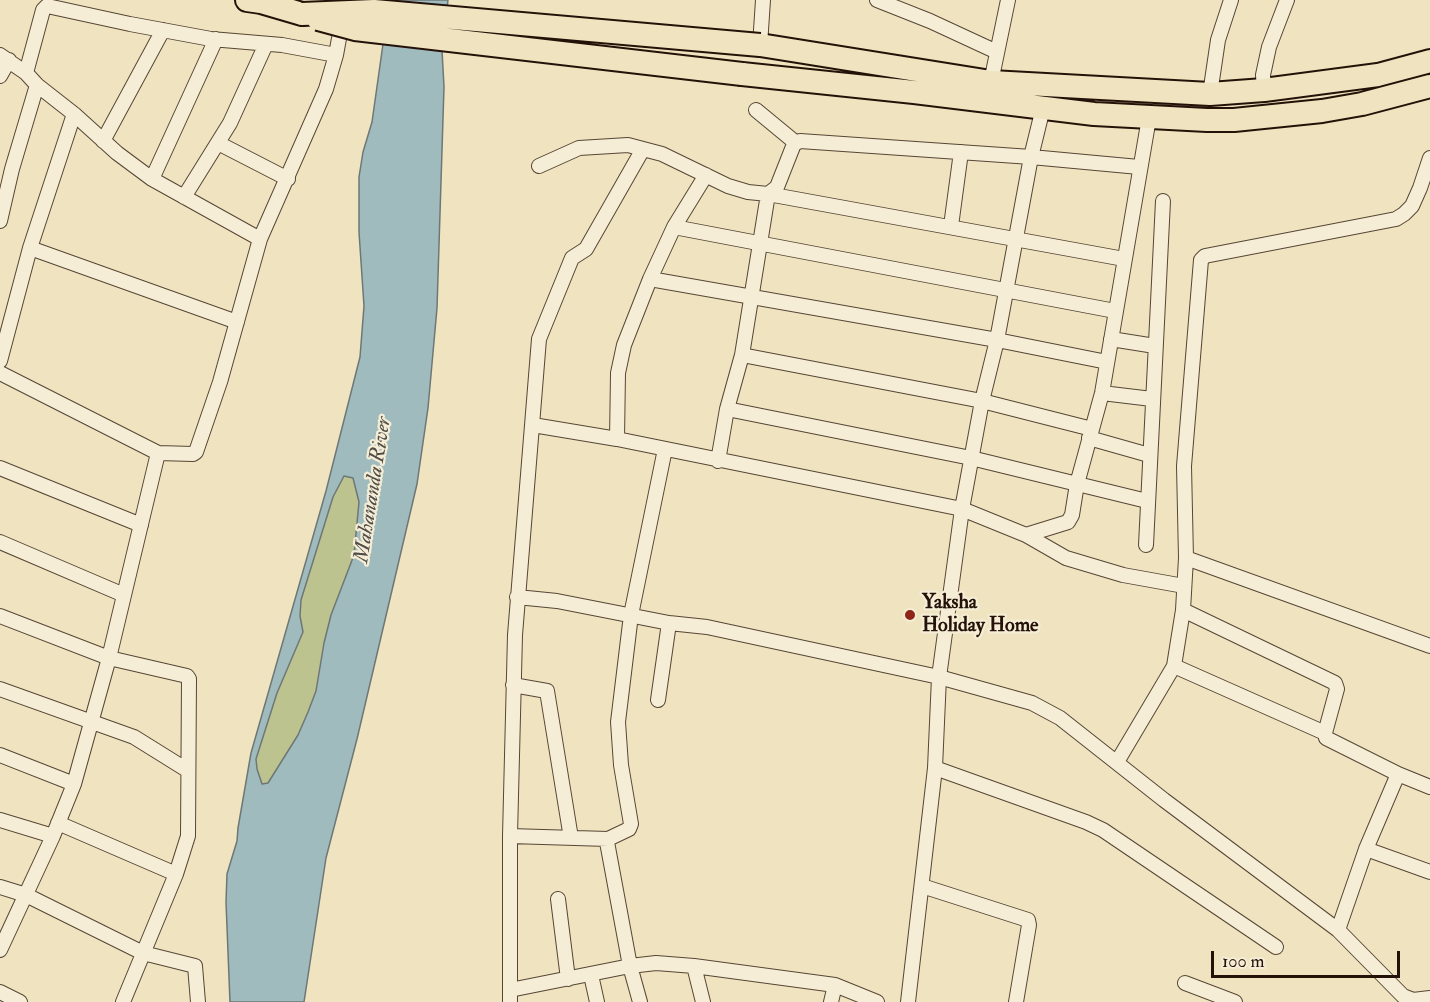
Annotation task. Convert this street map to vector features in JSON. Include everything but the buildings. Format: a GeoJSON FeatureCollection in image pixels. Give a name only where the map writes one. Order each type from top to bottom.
{"type":"FeatureCollection","features":[{"type":"Feature","properties":{"kind":"highway"},"geometry":{"type":"LineString","coordinates":[[247,0],[355,29],[1043,108],[1149,118],[1234,120],[1263,118],[1322,111],[1430,86]]}},
{"type":"Feature","properties":{"kind":"highway"},"geometry":{"type":"LineString","coordinates":[[302,14],[374,11],[760,45],[991,82],[1210,94],[1263,90],[1378,75],[1430,61]]}},
{"type":"Feature","properties":{"kind":"street"},"geometry":{"type":"LineString","coordinates":[[0,373],[158,453],[194,454],[198,449],[237,322],[260,239],[321,102],[336,55],[346,0]]}},
{"type":"Feature","properties":{"kind":"street"},"geometry":{"type":"LineString","coordinates":[[760,45],[763,0]]}},
{"type":"Feature","properties":{"kind":"street"},"geometry":{"type":"LineString","coordinates":[[878,0],[997,52]]}},
{"type":"Feature","properties":{"kind":"street"},"geometry":{"type":"LineString","coordinates":[[991,82],[1008,0]]}},
{"type":"Feature","properties":{"kind":"street"},"geometry":{"type":"LineString","coordinates":[[1210,94],[1218,40],[1231,0]]}},
{"type":"Feature","properties":{"kind":"street"},"geometry":{"type":"LineString","coordinates":[[1263,90],[1263,75],[1269,47],[1287,0]]}},
{"type":"Feature","properties":{"kind":"street"},"geometry":{"type":"LineString","coordinates":[[26,73],[47,6],[216,39],[336,55]]}},
{"type":"Feature","properties":{"kind":"street"},"geometry":{"type":"LineString","coordinates":[[102,141],[163,30]]}},
{"type":"Feature","properties":{"kind":"street"},"geometry":{"type":"LineString","coordinates":[[152,179],[216,39]]}},
{"type":"Feature","properties":{"kind":"street"},"geometry":{"type":"LineString","coordinates":[[184,197],[230,123],[266,44]]}},
{"type":"Feature","properties":{"kind":"street"},"geometry":{"type":"LineString","coordinates":[[0,76],[4,57],[74,114],[102,141],[152,179],[260,239]]}},
{"type":"Feature","properties":{"kind":"street"},"geometry":{"type":"LineString","coordinates":[[0,221],[12,169],[38,85]]}},
{"type":"Feature","properties":{"kind":"street"},"geometry":{"type":"LineString","coordinates":[[908,1002],[935,768],[939,677],[962,509],[970,458],[997,340],[1031,157],[1043,108]]}},
{"type":"Feature","properties":{"kind":"street"},"geometry":{"type":"LineString","coordinates":[[756,110],[796,142],[1031,157],[1139,167]]}},
{"type":"Feature","properties":{"kind":"street"},"geometry":{"type":"LineString","coordinates":[[0,361],[30,248],[74,114]]}},
{"type":"Feature","properties":{"kind":"street"},"geometry":{"type":"LineString","coordinates":[[1026,535],[1070,520],[1077,484],[1102,393],[1149,118]]}},
{"type":"Feature","properties":{"kind":"street"},"geometry":{"type":"LineString","coordinates":[[718,461],[727,409],[742,355],[768,194],[777,187],[796,142]]}},
{"type":"Feature","properties":{"kind":"street"},"geometry":{"type":"LineString","coordinates":[[218,143],[288,179]]}},
{"type":"Feature","properties":{"kind":"street"},"geometry":{"type":"LineString","coordinates":[[539,166],[579,148],[628,145],[662,154],[748,192],[951,226],[1124,259]]}},
{"type":"Feature","properties":{"kind":"street"},"geometry":{"type":"LineString","coordinates":[[643,149],[586,249],[572,258],[539,342],[517,597],[513,685],[510,996],[568,979],[656,963],[835,985],[877,1002]]}},
{"type":"Feature","properties":{"kind":"street"},"geometry":{"type":"LineString","coordinates":[[951,226],[961,152]]}},
{"type":"Feature","properties":{"kind":"street"},"geometry":{"type":"LineString","coordinates":[[1116,762],[1174,666],[1183,609],[1186,558],[1184,466],[1201,260],[1205,256],[1396,219],[1412,206],[1425,189],[1430,158]]}},
{"type":"Feature","properties":{"kind":"street"},"geometry":{"type":"LineString","coordinates":[[617,439],[618,373],[624,345],[650,279],[674,227],[706,175]]}},
{"type":"Feature","properties":{"kind":"street"},"geometry":{"type":"LineString","coordinates":[[1146,545],[1162,201]]}},
{"type":"Feature","properties":{"kind":"street"},"geometry":{"type":"LineString","coordinates":[[674,227],[1115,311]]}},
{"type":"Feature","properties":{"kind":"street"},"geometry":{"type":"LineString","coordinates":[[30,248],[237,322]]}},
{"type":"Feature","properties":{"kind":"street"},"geometry":{"type":"LineString","coordinates":[[650,279],[997,340],[1107,362]]}},
{"type":"Feature","properties":{"kind":"street"},"geometry":{"type":"LineString","coordinates":[[1111,339],[1155,346]]}},
{"type":"Feature","properties":{"kind":"street"},"geometry":{"type":"LineString","coordinates":[[742,355],[982,401],[1149,454]]}},
{"type":"Feature","properties":{"kind":"street"},"geometry":{"type":"LineString","coordinates":[[1102,393],[1152,399]]}},
{"type":"Feature","properties":{"kind":"street"},"geometry":{"type":"LineString","coordinates":[[727,409],[970,458],[1147,501]]}},
{"type":"Feature","properties":{"kind":"street"},"geometry":{"type":"LineString","coordinates":[[533,425],[617,439],[962,509],[1026,535],[1066,558],[1123,575],[1184,586]]}},
{"type":"Feature","properties":{"kind":"street"},"geometry":{"type":"LineString","coordinates":[[510,836],[608,839],[629,829],[632,824],[621,765],[618,722],[631,615],[665,449]]}},
{"type":"Feature","properties":{"kind":"street"},"geometry":{"type":"LineString","coordinates":[[0,950],[56,829],[74,784],[109,658],[158,453]]}},
{"type":"Feature","properties":{"kind":"street"},"geometry":{"type":"LineString","coordinates":[[0,468],[141,525]]}},
{"type":"Feature","properties":{"kind":"street"},"geometry":{"type":"LineString","coordinates":[[0,542],[124,595]]}},
{"type":"Feature","properties":{"kind":"street"},"geometry":{"type":"LineString","coordinates":[[1186,558],[1430,646]]}},
{"type":"Feature","properties":{"kind":"street"},"geometry":{"type":"LineString","coordinates":[[517,597],[557,601],[669,623],[707,627],[939,677],[1046,710],[1338,930],[1403,996],[1413,1000],[1430,998]]}},
{"type":"Feature","properties":{"kind":"street"},"geometry":{"type":"LineString","coordinates":[[1183,609],[1335,683],[1337,689],[1325,733],[1328,740],[1430,787]]}},
{"type":"Feature","properties":{"kind":"street"},"geometry":{"type":"LineString","coordinates":[[0,616],[109,658],[188,677],[188,836],[176,874],[123,1002]]}},
{"type":"Feature","properties":{"kind":"street"},"geometry":{"type":"LineString","coordinates":[[658,700],[669,623]]}},
{"type":"Feature","properties":{"kind":"street"},"geometry":{"type":"LineString","coordinates":[[1174,666],[1325,733]]}},
{"type":"Feature","properties":{"kind":"street"},"geometry":{"type":"LineString","coordinates":[[513,685],[547,691],[571,838]]}},
{"type":"Feature","properties":{"kind":"street"},"geometry":{"type":"LineString","coordinates":[[0,689],[134,737],[187,770]]}},
{"type":"Feature","properties":{"kind":"street"},"geometry":{"type":"LineString","coordinates":[[0,755],[74,784]]}},
{"type":"Feature","properties":{"kind":"street"},"geometry":{"type":"LineString","coordinates":[[935,768],[1103,830],[1276,947]]}},
{"type":"Feature","properties":{"kind":"street"},"geometry":{"type":"LineString","coordinates":[[1338,930],[1366,849],[1398,774]]}},
{"type":"Feature","properties":{"kind":"street"},"geometry":{"type":"LineString","coordinates":[[0,820],[56,829],[176,874]]}},
{"type":"Feature","properties":{"kind":"street"},"geometry":{"type":"LineString","coordinates":[[608,839],[630,966],[640,1002]]}},
{"type":"Feature","properties":{"kind":"street"},"geometry":{"type":"LineString","coordinates":[[1366,849],[1430,872]]}},
{"type":"Feature","properties":{"kind":"street"},"geometry":{"type":"LineString","coordinates":[[922,886],[1028,920],[1016,1002]]}},
{"type":"Feature","properties":{"kind":"street"},"geometry":{"type":"LineString","coordinates":[[0,887],[26,895],[143,953],[196,967],[198,1002]]}},
{"type":"Feature","properties":{"kind":"street"},"geometry":{"type":"LineString","coordinates":[[558,899],[568,979]]}},
{"type":"Feature","properties":{"kind":"street"},"geometry":{"type":"LineString","coordinates":[[694,966],[703,1002]]}},
{"type":"Feature","properties":{"kind":"street"},"geometry":{"type":"LineString","coordinates":[[591,975],[597,1002]]}},
{"type":"Feature","properties":{"kind":"street"},"geometry":{"type":"LineString","coordinates":[[1185,983],[1235,1002]]}},
{"type":"Feature","properties":{"kind":"street"},"geometry":{"type":"LineString","coordinates":[[831,1002],[835,985]]}},
{"type":"Feature","properties":{"kind":"street"},"geometry":{"type":"LineString","coordinates":[[0,992],[20,1002]]}},
{"type":"Feature","properties":{"kind":"green space"},"geometry":{"type":"Polygon","coordinates":[[[344,475],[353,478],[359,502],[354,555],[331,615],[316,691],[308,712],[298,735],[268,783],[262,784],[256,759],[277,693],[303,632],[300,616],[301,600],[333,497],[344,475]]]}},
{"type":"Feature","properties":{"kind":"water","name":"Mahananda River"},"geometry":{"type":"Polygon","coordinates":[[[379,0],[448,0],[442,50],[444,87],[437,308],[428,408],[417,484],[357,739],[326,858],[304,1002],[230,1002],[227,874],[237,841],[251,753],[326,491],[360,357],[364,306],[359,232],[359,177],[363,152],[372,122],[383,44],[379,0]],[[344,476],[333,497],[301,600],[300,616],[303,632],[277,693],[256,759],[262,784],[268,783],[298,735],[316,691],[331,615],[354,555],[359,502],[353,478],[344,476]]]}},
{"type":"Feature","properties":{"kind":"place","name":"Yaksha Holiday Home"},"geometry":{"type":"Point","coordinates":[910,615]}}]}
